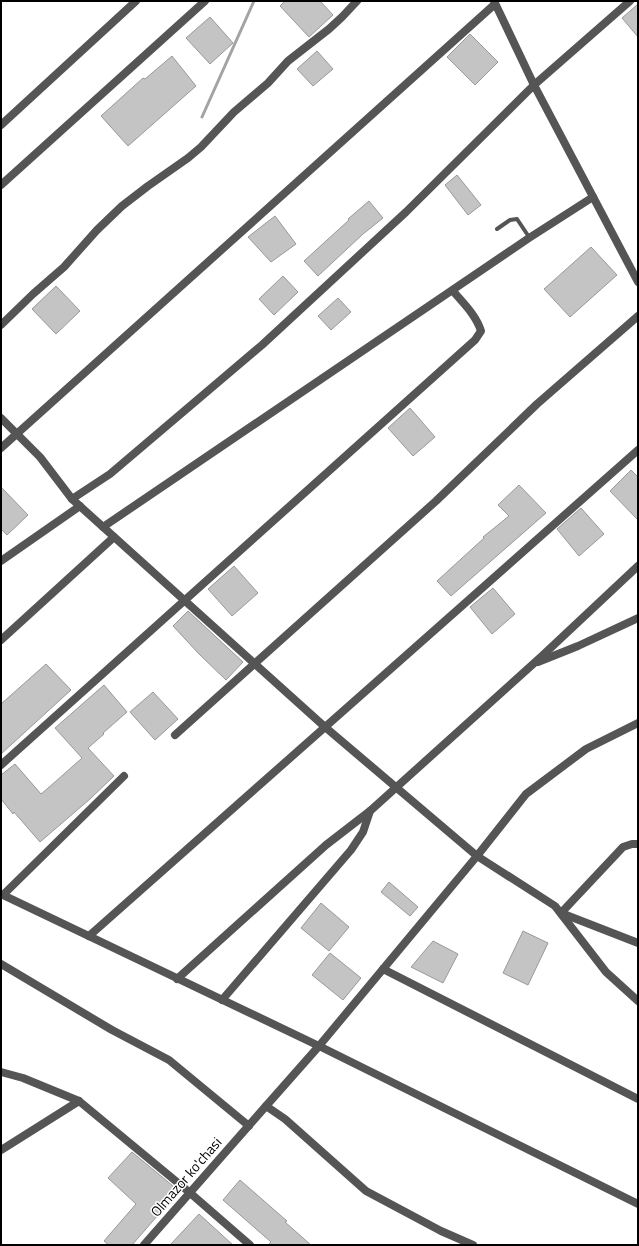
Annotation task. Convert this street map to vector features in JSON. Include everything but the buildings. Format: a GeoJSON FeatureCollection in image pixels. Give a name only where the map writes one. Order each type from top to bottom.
{"type":"FeatureCollection","features":[{"type":"Feature","properties":{"kind":"street"},"geometry":{"type":"LineString","coordinates":[[1,125],[136,1]]}},
{"type":"Feature","properties":{"kind":"street"},"geometry":{"type":"LineString","coordinates":[[1,185],[205,1]]}},
{"type":"Feature","properties":{"kind":"street"},"geometry":{"type":"LineString","coordinates":[[1,325],[64,267],[97,230],[122,206],[201,147],[234,112],[268,83],[297,53],[329,29],[357,1]]}},
{"type":"Feature","properties":{"kind":"street"},"geometry":{"type":"LineString","coordinates":[[72,499],[110,474],[262,345],[406,212],[534,85],[630,1]]}},
{"type":"Feature","properties":{"kind":"street"},"geometry":{"type":"LineString","coordinates":[[1,448],[494,2],[534,85],[638,282]]}},
{"type":"Feature","properties":{"kind":"street"},"geometry":{"type":"LineString","coordinates":[[103,527],[593,197]]}},
{"type":"Feature","properties":{"kind":"street"},"geometry":{"type":"LineString","coordinates":[[1,765],[475,340],[481,331],[479,324],[452,291]]}},
{"type":"Feature","properties":{"kind":"street"},"geometry":{"type":"LineString","coordinates":[[175,735],[436,501],[537,404],[638,316]]}},
{"type":"Feature","properties":{"kind":"street"},"geometry":{"type":"LineString","coordinates":[[1,418],[40,458],[72,499],[325,727],[477,856],[555,906],[606,972],[638,1001]]}},
{"type":"Feature","properties":{"kind":"street"},"geometry":{"type":"LineString","coordinates":[[89,936],[638,450]]}},
{"type":"Feature","properties":{"kind":"street"},"geometry":{"type":"LineString","coordinates":[[1,561],[80,506]]}},
{"type":"Feature","properties":{"kind":"street"},"geometry":{"type":"LineString","coordinates":[[1,640],[114,537]]}},
{"type":"Feature","properties":{"kind":"street"},"geometry":{"type":"LineString","coordinates":[[177,979],[326,845],[370,812],[395,787],[532,665],[638,566]]}},
{"type":"Feature","properties":{"kind":"street"},"geometry":{"type":"LineString","coordinates":[[532,665],[578,646],[638,618]]}},
{"type":"Feature","properties":{"kind":"street","name":"Olmazor ko'chasi"},"geometry":{"type":"LineString","coordinates":[[144,1245],[189,1192],[319,1046],[477,856],[526,794],[586,749],[638,723]]}},
{"type":"Feature","properties":{"kind":"street"},"geometry":{"type":"LineString","coordinates":[[124,776],[2,894],[319,1046],[638,1204]]}},
{"type":"Feature","properties":{"kind":"street"},"geometry":{"type":"LineString","coordinates":[[222,1000],[351,850],[363,832],[370,812]]}},
{"type":"Feature","properties":{"kind":"street"},"geometry":{"type":"LineString","coordinates":[[560,913],[623,847],[638,844]]}},
{"type":"Feature","properties":{"kind":"street"},"geometry":{"type":"LineString","coordinates":[[560,913],[638,943]]}},
{"type":"Feature","properties":{"kind":"street"},"geometry":{"type":"LineString","coordinates":[[1,964],[112,1030],[169,1060],[249,1126]]}},
{"type":"Feature","properties":{"kind":"street"},"geometry":{"type":"LineString","coordinates":[[383,969],[638,1099]]}},
{"type":"Feature","properties":{"kind":"street"},"geometry":{"type":"LineString","coordinates":[[1,1072],[23,1078],[79,1101],[189,1192],[250,1245]]}},
{"type":"Feature","properties":{"kind":"street"},"geometry":{"type":"LineString","coordinates":[[1,1150],[79,1101]]}},
{"type":"Feature","properties":{"kind":"street"},"geometry":{"type":"LineString","coordinates":[[266,1106],[285,1119],[366,1191],[441,1231],[473,1245]]}},
{"type":"Feature","properties":{"kind":"lane"},"geometry":{"type":"LineString","coordinates":[[497,229],[510,220],[516,219],[530,238]]}},
{"type":"Feature","properties":{"kind":"waterway"},"geometry":{"type":"LineString","coordinates":[[202,117],[254,1]]}}]}
